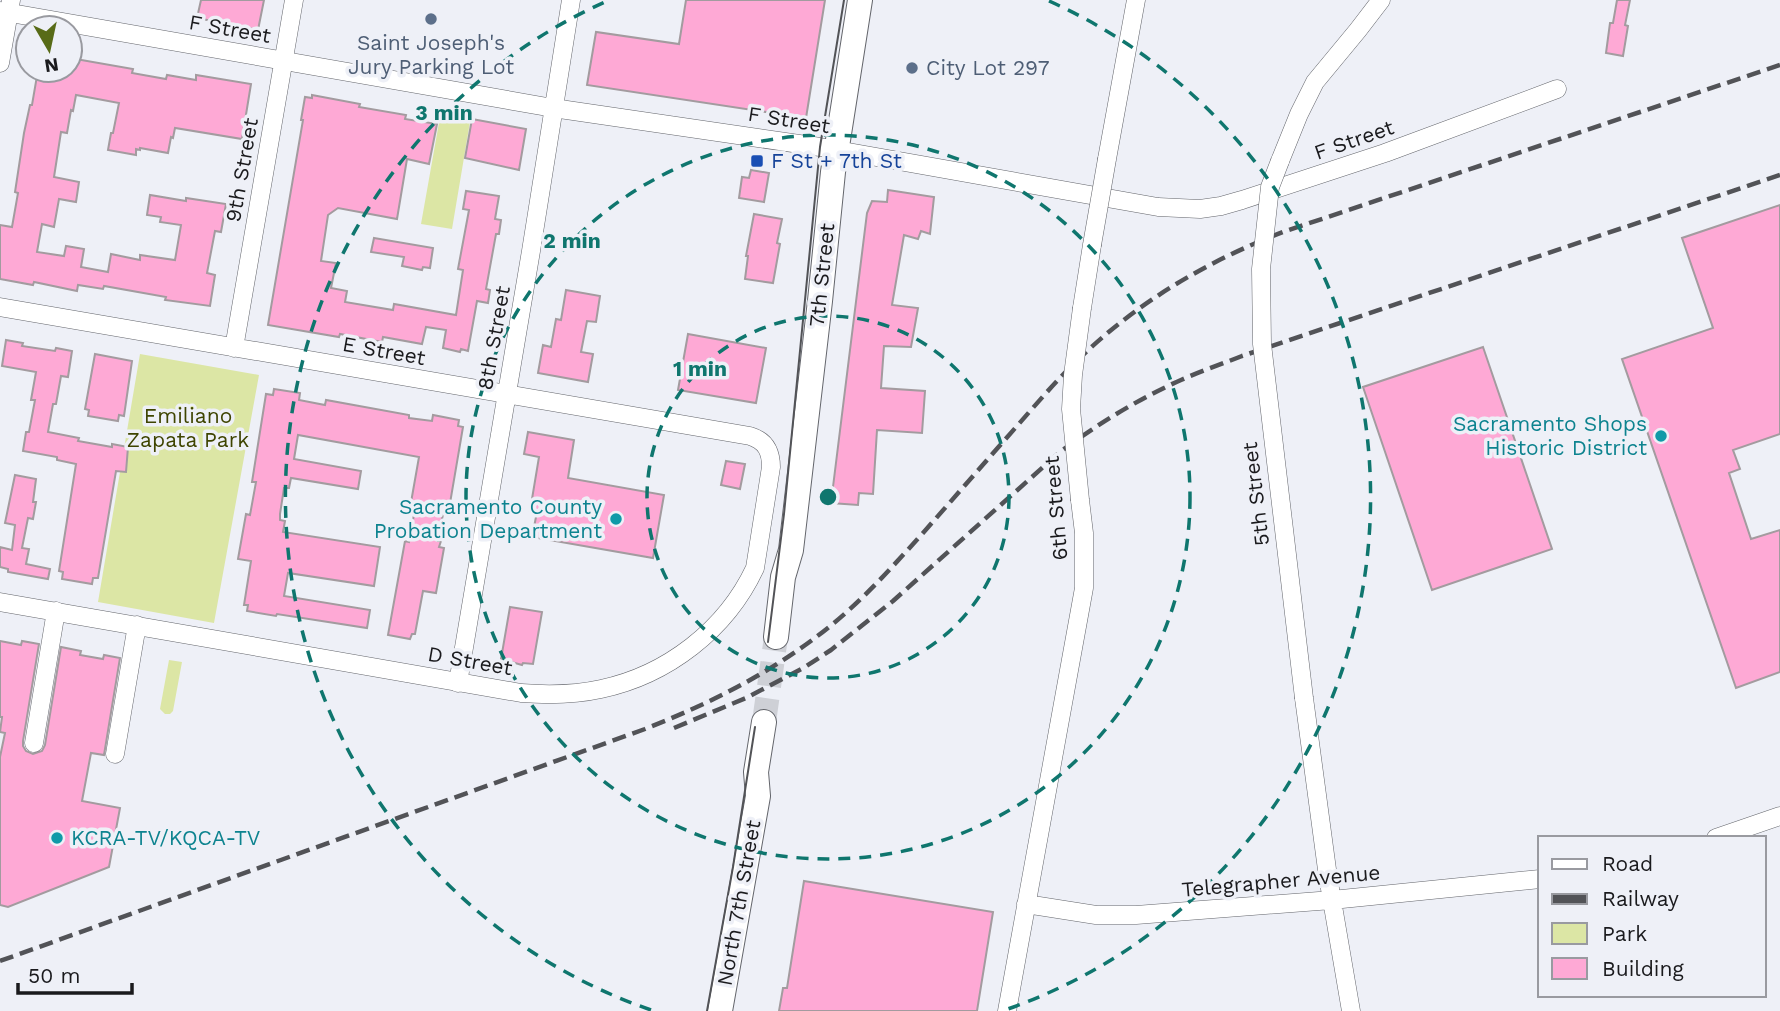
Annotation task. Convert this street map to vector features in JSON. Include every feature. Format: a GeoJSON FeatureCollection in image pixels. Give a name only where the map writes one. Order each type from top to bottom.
{"type":"FeatureCollection","features":[{"type":"Feature","properties":{"kind":"main road","name":"7th Street"},"geometry":{"type":"LineString","coordinates":[[783,632],[783,577],[791,550],[836,150],[860,0]]}},
{"type":"Feature","properties":{"kind":"main road","name":"North 7th Street"},"geometry":{"type":"LineString","coordinates":[[720,1011],[758,796],[756,772],[772,716]]}},
{"type":"Feature","properties":{"kind":"street","name":"9th Street"},"geometry":{"type":"LineString","coordinates":[[234,348],[294,0]]}},
{"type":"Feature","properties":{"kind":"street","name":"8th Street"},"geometry":{"type":"LineString","coordinates":[[458,682],[571,0]]}},
{"type":"Feature","properties":{"kind":"street","name":"6th Street"},"geometry":{"type":"LineString","coordinates":[[1007,1011],[1084,588],[1084,533],[1071,409],[1073,374],[1092,245],[1136,0]]}},
{"type":"Feature","properties":{"kind":"street","name":"5th Street"},"geometry":{"type":"LineString","coordinates":[[1352,1011],[1332,900],[1304,698],[1262,344],[1261,269],[1270,187],[1299,114],[1315,82],[1381,0]]}},
{"type":"Feature","properties":{"kind":"street","name":"F Street"},"geometry":{"type":"LineString","coordinates":[[6,8],[283,61],[554,108],[836,150],[1158,207],[1200,209],[1242,201],[1321,176],[1558,89]]}},
{"type":"Feature","properties":{"kind":"street"},"geometry":{"type":"LineString","coordinates":[[0,63],[6,8]]}},
{"type":"Feature","properties":{"kind":"street","name":"E Street"},"geometry":{"type":"LineString","coordinates":[[0,307],[760,439]]}},
{"type":"Feature","properties":{"kind":"street","name":"D Street"},"geometry":{"type":"LineString","coordinates":[[0,601],[521,693],[547,695],[601,689],[648,674],[673,661],[714,628],[748,583],[755,568],[771,467],[770,452],[760,439]]}},
{"type":"Feature","properties":{"kind":"street"},"geometry":{"type":"LineString","coordinates":[[34,743],[56,611]]}},
{"type":"Feature","properties":{"kind":"street"},"geometry":{"type":"LineString","coordinates":[[115,754],[136,625]]}},
{"type":"Feature","properties":{"kind":"street"},"geometry":{"type":"LineString","coordinates":[[1722,836],[1780,817]]}},
{"type":"Feature","properties":{"kind":"street","name":"Telegrapher Avenue"},"geometry":{"type":"LineString","coordinates":[[1026,904],[1096,915],[1136,915],[1332,900],[1538,879]]}},
{"type":"Feature","properties":{"kind":"green space"},"geometry":{"type":"Polygon","coordinates":[[[440,117],[470,122],[452,229],[421,224],[440,117]]]}},
{"type":"Feature","properties":{"kind":"green space","name":"Emiliano Zapata Park"},"geometry":{"type":"Polygon","coordinates":[[[140,354],[259,375],[214,623],[98,602],[140,354]]]}},
{"type":"Feature","properties":{"kind":"green space"},"geometry":{"type":"Polygon","coordinates":[[[169,660],[182,662],[173,711],[165,714],[160,709],[169,660]]]}},
{"type":"Feature","properties":{"kind":"building"},"geometry":{"type":"Polygon","coordinates":[[[201,0],[264,0],[258,30],[197,18],[201,0]]]}},
{"type":"Feature","properties":{"kind":"building"},"geometry":{"type":"Polygon","coordinates":[[[686,0],[825,0],[806,118],[587,85],[596,32],[679,44],[686,0]]]}},
{"type":"Feature","properties":{"kind":"building"},"geometry":{"type":"Polygon","coordinates":[[[1617,0],[1630,0],[1623,56],[1606,53],[1610,23],[1613,23],[1617,0]]]}},
{"type":"Feature","properties":{"kind":"building"},"geometry":{"type":"Polygon","coordinates":[[[84,60],[133,69],[132,73],[166,79],[167,75],[196,80],[196,75],[251,84],[242,139],[175,128],[168,153],[140,148],[136,149],[136,155],[108,150],[119,103],[76,95],[67,133],[61,132],[54,177],[79,182],[76,202],[59,199],[54,227],[42,224],[37,252],[64,256],[66,246],[84,249],[81,267],[108,272],[111,254],[140,260],[140,255],[175,260],[181,225],[160,222],[161,217],[147,215],[150,195],[226,204],[221,232],[215,231],[207,273],[215,275],[210,306],[165,300],[166,297],[104,286],[103,289],[78,285],[77,291],[34,282],[33,285],[0,279],[0,225],[12,227],[24,133],[36,84],[84,84],[84,60]]]}},
{"type":"Feature","properties":{"kind":"building"},"geometry":{"type":"Polygon","coordinates":[[[312,95],[406,115],[405,119],[437,124],[429,164],[407,159],[397,219],[338,208],[328,215],[321,261],[336,263],[331,288],[347,291],[345,302],[393,310],[394,304],[456,315],[463,270],[458,269],[469,210],[463,209],[466,191],[499,196],[495,219],[501,220],[486,289],[490,290],[488,303],[477,301],[468,351],[443,348],[446,330],[426,327],[422,344],[383,337],[382,342],[340,334],[339,337],[268,325],[305,97],[312,98],[312,95]]]}},
{"type":"Feature","properties":{"kind":"building"},"geometry":{"type":"Polygon","coordinates":[[[472,119],[526,129],[519,170],[465,158],[472,119]]]}},
{"type":"Feature","properties":{"kind":"building"},"geometry":{"type":"Polygon","coordinates":[[[751,170],[769,173],[764,202],[739,198],[742,177],[749,178],[751,170]]]}},
{"type":"Feature","properties":{"kind":"building"},"geometry":{"type":"Polygon","coordinates":[[[888,190],[934,197],[930,234],[921,231],[918,239],[904,235],[892,305],[918,308],[911,347],[884,346],[881,388],[925,391],[922,433],[877,430],[873,494],[859,493],[858,505],[831,503],[867,213],[872,201],[887,202],[888,190]]]}},
{"type":"Feature","properties":{"kind":"building"},"geometry":{"type":"Polygon","coordinates":[[[1780,205],[1780,434],[1733,450],[1740,469],[1729,473],[1751,539],[1780,530],[1780,672],[1736,688],[1622,359],[1713,328],[1682,238],[1780,205]]]}},
{"type":"Feature","properties":{"kind":"building"},"geometry":{"type":"Polygon","coordinates":[[[754,214],[782,219],[773,283],[745,279],[746,256],[754,214]]]}},
{"type":"Feature","properties":{"kind":"building"},"geometry":{"type":"Polygon","coordinates":[[[374,238],[433,248],[430,268],[423,267],[422,270],[402,266],[404,257],[371,252],[374,238]]]}},
{"type":"Feature","properties":{"kind":"building"},"geometry":{"type":"Polygon","coordinates":[[[566,290],[600,296],[596,322],[587,321],[581,352],[593,354],[588,382],[538,373],[543,345],[551,347],[556,319],[561,320],[566,290]]]}},
{"type":"Feature","properties":{"kind":"building"},"geometry":{"type":"Polygon","coordinates":[[[688,334],[766,348],[756,403],[678,390],[688,334]]]}},
{"type":"Feature","properties":{"kind":"building"},"geometry":{"type":"Polygon","coordinates":[[[6,340],[23,343],[22,346],[72,351],[68,377],[61,376],[48,432],[79,438],[78,441],[128,447],[126,472],[116,471],[98,578],[93,578],[92,584],[62,579],[63,572],[59,571],[76,464],[57,460],[57,457],[23,451],[35,400],[31,400],[36,372],[2,366],[6,340]]]}},
{"type":"Feature","properties":{"kind":"building"},"geometry":{"type":"Polygon","coordinates":[[[1483,347],[1552,549],[1432,590],[1363,387],[1483,347]]]}},
{"type":"Feature","properties":{"kind":"building"},"geometry":{"type":"Polygon","coordinates":[[[95,354],[132,361],[124,416],[119,415],[118,421],[88,416],[89,410],[85,409],[95,354]]]}},
{"type":"Feature","properties":{"kind":"building"},"geometry":{"type":"Polygon","coordinates":[[[274,389],[300,393],[299,400],[325,405],[326,400],[409,415],[409,418],[432,421],[433,415],[459,420],[458,426],[463,427],[448,515],[443,514],[438,541],[441,541],[439,547],[444,548],[436,593],[423,591],[415,634],[412,634],[410,639],[388,635],[405,541],[409,542],[415,509],[410,508],[419,457],[298,435],[294,459],[361,471],[358,489],[291,478],[289,488],[284,488],[280,514],[280,520],[285,521],[283,532],[380,547],[374,586],[288,573],[284,596],[370,610],[367,628],[247,611],[248,605],[244,605],[251,561],[238,559],[246,514],[250,515],[256,482],[252,482],[266,394],[273,395],[274,389]]]}},
{"type":"Feature","properties":{"kind":"building"},"geometry":{"type":"Polygon","coordinates":[[[528,432],[574,440],[568,478],[664,495],[653,558],[532,537],[537,512],[530,511],[539,457],[524,454],[528,432]]]}},
{"type":"Feature","properties":{"kind":"building"},"geometry":{"type":"Polygon","coordinates":[[[726,461],[745,464],[740,489],[721,485],[726,461]]]}},
{"type":"Feature","properties":{"kind":"building"},"geometry":{"type":"Polygon","coordinates":[[[15,475],[36,479],[33,519],[28,518],[22,548],[29,549],[26,564],[50,569],[48,579],[8,572],[8,569],[0,567],[0,547],[12,550],[15,525],[5,523],[15,475]]]}},
{"type":"Feature","properties":{"kind":"building"},"geometry":{"type":"Polygon","coordinates":[[[510,607],[542,612],[533,664],[522,665],[501,659],[510,607]]]}},
{"type":"Feature","properties":{"kind":"building"},"geometry":{"type":"Polygon","coordinates":[[[0,641],[21,645],[22,641],[39,644],[23,741],[26,751],[33,754],[42,751],[45,745],[61,647],[81,651],[80,655],[103,659],[104,655],[120,658],[104,755],[91,753],[82,801],[120,808],[109,867],[8,907],[0,905],[0,757],[5,733],[0,732],[0,641]]]}},
{"type":"Feature","properties":{"kind":"building"},"geometry":{"type":"Polygon","coordinates":[[[804,881],[993,912],[977,1011],[779,1011],[783,988],[787,988],[804,881]]]}},
{"type":"Feature","properties":{"kind":"tunnel"},"geometry":{"type":"LineString","coordinates":[[764,722],[776,637]]}},
{"type":"Feature","properties":{"kind":"tram line"},"geometry":{"type":"LineString","coordinates":[[768,642],[784,514],[820,147],[844,0]]}},
{"type":"Feature","properties":{"kind":"tram line"},"geometry":{"type":"LineString","coordinates":[[707,1011],[755,727]]}},
{"type":"Feature","properties":{"kind":"railway"},"geometry":{"type":"LineString","coordinates":[[0,961],[645,729],[717,697],[786,658],[842,616],[901,558],[1077,361],[1131,315],[1178,283],[1229,255],[1283,232],[1780,65]]}},
{"type":"Feature","properties":{"kind":"railway"},"geometry":{"type":"LineString","coordinates":[[674,728],[746,698],[831,650],[893,601],[1060,452],[1149,395],[1242,356],[1780,175]]}},
{"type":"Feature","properties":{"kind":"place","name":"Saint Joseph's Jury Parking Lot"},"geometry":{"type":"Point","coordinates":[431,19]}},
{"type":"Feature","properties":{"kind":"place","name":"City Lot 297"},"geometry":{"type":"Point","coordinates":[912,68]}},
{"type":"Feature","properties":{"kind":"place","name":"F St + 7th St"},"geometry":{"type":"Point","coordinates":[757,161]}},
{"type":"Feature","properties":{"kind":"place","name":"Sacramento Shops Historic District"},"geometry":{"type":"Point","coordinates":[1661,436]}},
{"type":"Feature","properties":{"kind":"place","name":"Sacramento County Probation Department"},"geometry":{"type":"Point","coordinates":[616,519]}},
{"type":"Feature","properties":{"kind":"place","name":"KCRA-TV/KQCA-TV"},"geometry":{"type":"Point","coordinates":[57,838]}}]}
